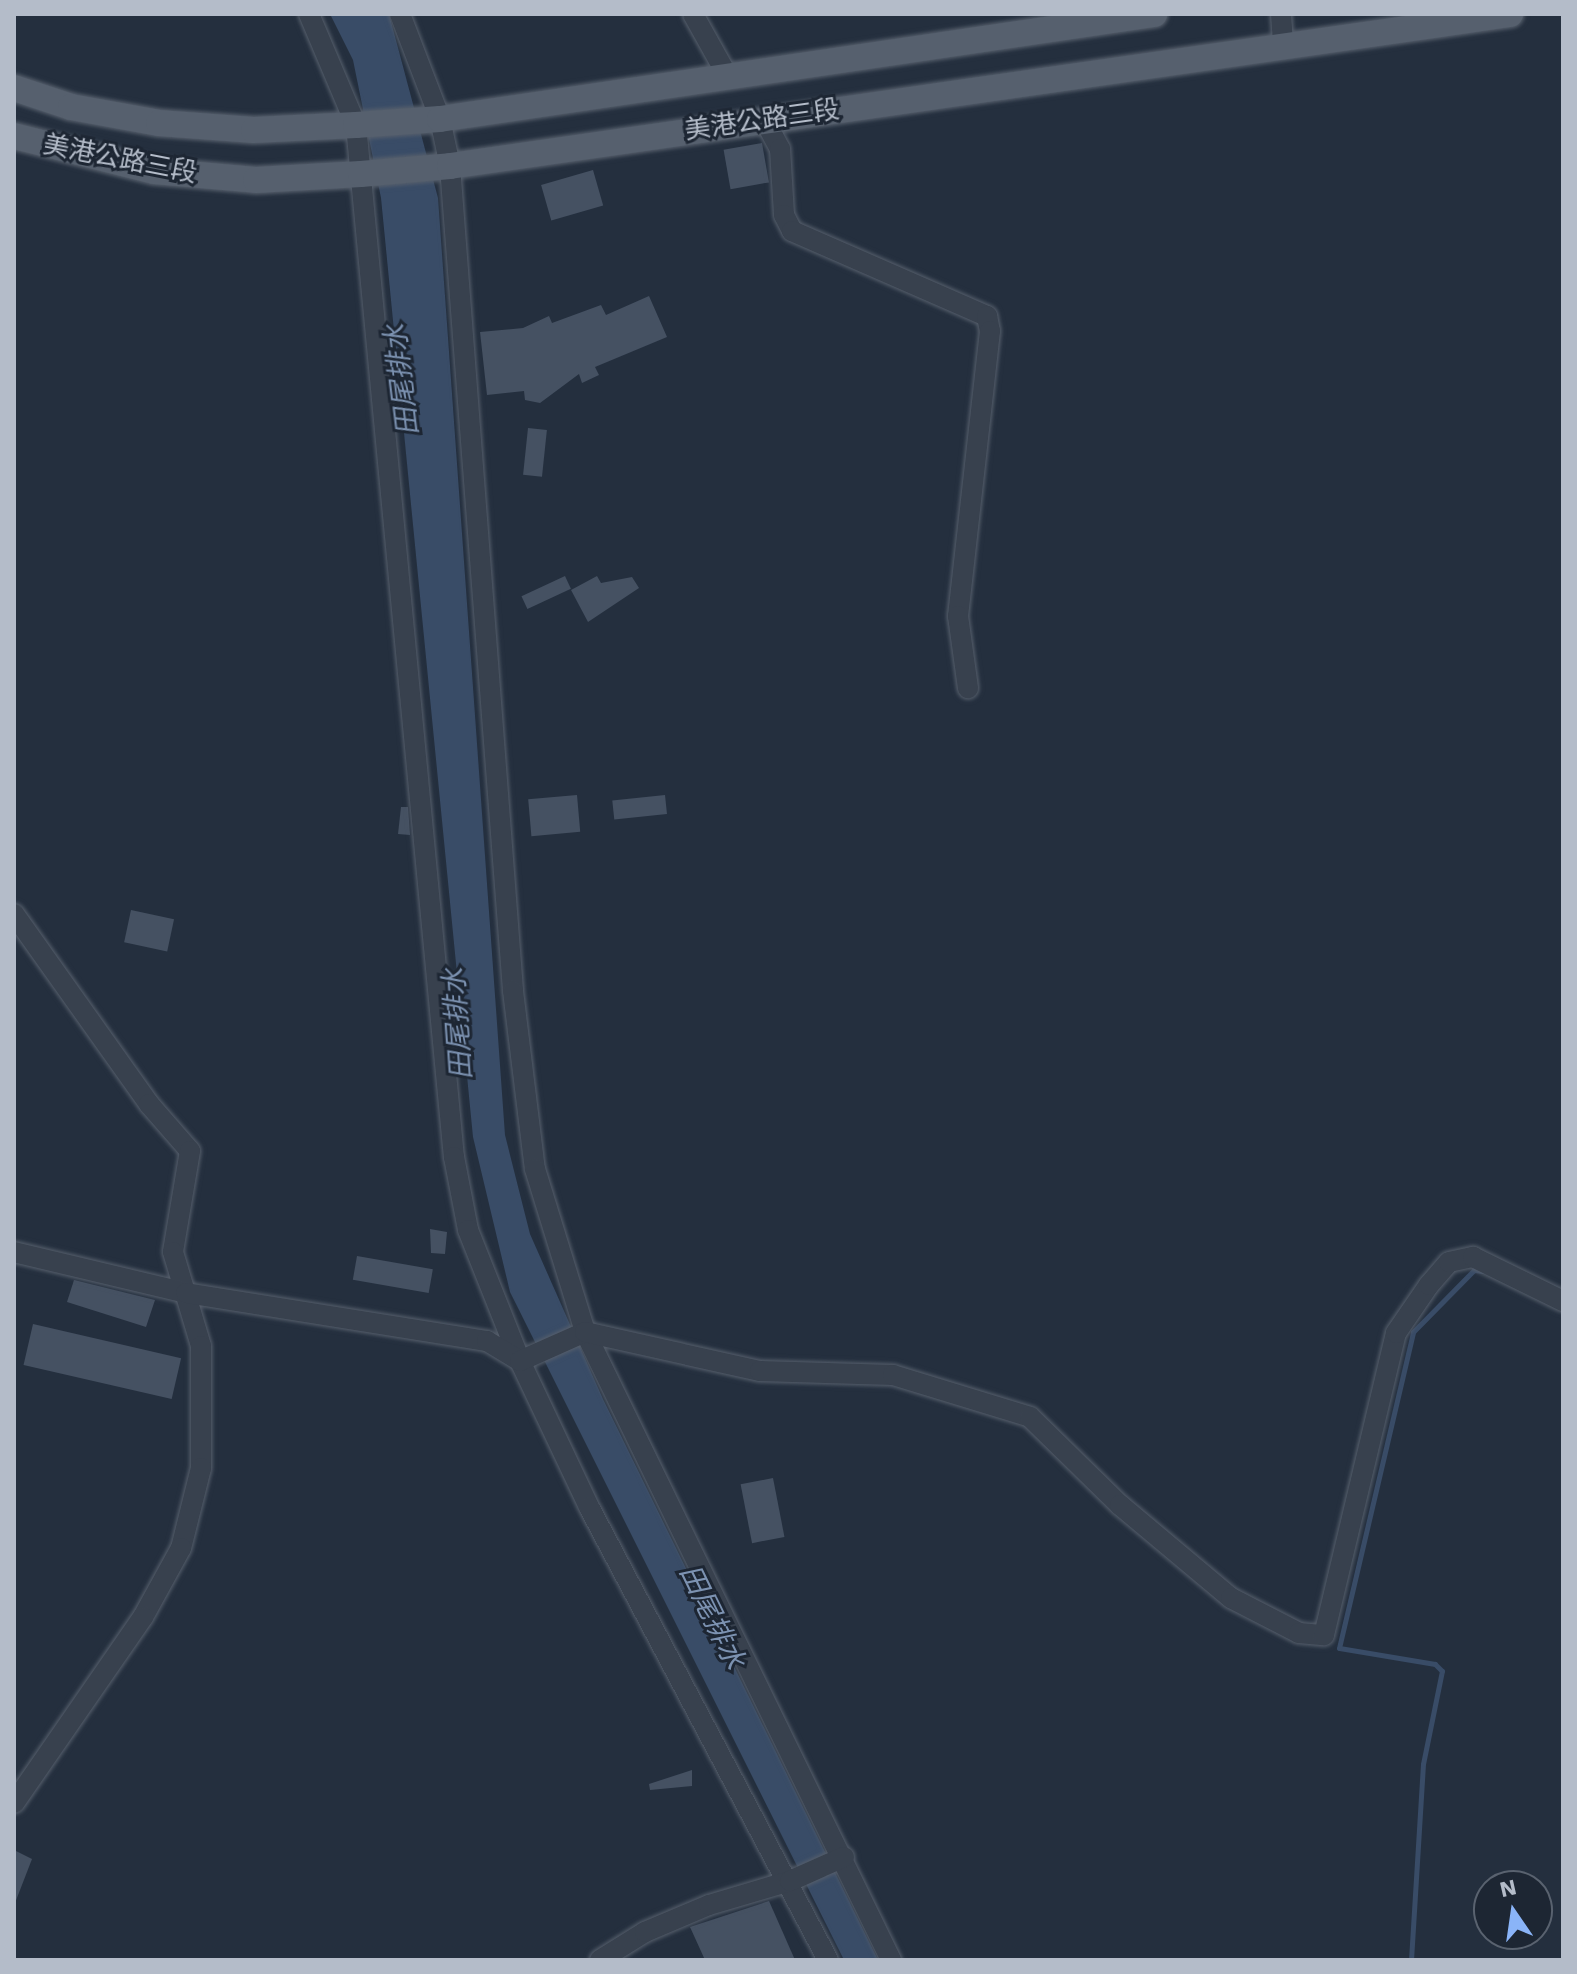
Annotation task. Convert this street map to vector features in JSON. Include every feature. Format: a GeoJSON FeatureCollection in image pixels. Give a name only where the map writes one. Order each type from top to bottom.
{"type":"FeatureCollection","features":[{"type":"Feature","properties":{"kind":"main road","name":"美港公路三段"},"geometry":{"type":"LineString","coordinates":[[14,88],[71,107],[159,123],[254,130],[356,125],[440,119],[1154,14]]}},
{"type":"Feature","properties":{"kind":"main road","name":"美港公路三段"},"geometry":{"type":"LineString","coordinates":[[14,136],[154,171],[256,180],[361,174],[450,166],[1510,14]]}},
{"type":"Feature","properties":{"kind":"street"},"geometry":{"type":"LineString","coordinates":[[309,14],[356,125],[454,1157],[468,1230],[520,1361],[589,1507],[790,1881],[828,1960]]}},
{"type":"Feature","properties":{"kind":"street"},"geometry":{"type":"LineString","coordinates":[[400,14],[440,119],[450,166],[513,991],[535,1169],[585,1332],[844,1857],[891,1960]]}},
{"type":"Feature","properties":{"kind":"street"},"geometry":{"type":"LineString","coordinates":[[693,14],[728,77]]}},
{"type":"Feature","properties":{"kind":"street"},"geometry":{"type":"LineString","coordinates":[[1281,14],[1283,45]]}},
{"type":"Feature","properties":{"kind":"street"},"geometry":{"type":"LineString","coordinates":[[764,119],[780,149],[784,215],[792,231],[987,316],[990,331],[958,616],[968,688]]}},
{"type":"Feature","properties":{"kind":"street"},"geometry":{"type":"LineString","coordinates":[[14,914],[149,1104],[190,1151],[173,1252],[201,1346],[201,1468],[181,1548],[143,1617],[15,1798]]}},
{"type":"Feature","properties":{"kind":"street"},"geometry":{"type":"LineString","coordinates":[[14,1252],[186,1293],[487,1341],[520,1361]]}},
{"type":"Feature","properties":{"kind":"street"},"geometry":{"type":"LineString","coordinates":[[520,1361],[585,1332],[760,1371],[893,1375],[1030,1417],[1120,1505],[1231,1598],[1299,1633],[1324,1635],[1396,1333],[1429,1285],[1449,1262],[1473,1257],[1563,1301]]}},
{"type":"Feature","properties":{"kind":"street"},"geometry":{"type":"LineString","coordinates":[[600,1960],[645,1932],[709,1905],[790,1881],[844,1857]]}},
{"type":"Feature","properties":{"kind":"water","name":"田尾排水"},"geometry":{"type":"Polygon","coordinates":[[[330,14],[389,14],[438,198],[505,1135],[530,1234],[603,1399],[878,1960],[844,1960],[510,1292],[473,1137],[381,198],[353,60],[330,14]]]}},
{"type":"Feature","properties":{"kind":"building"},"geometry":{"type":"Polygon","coordinates":[[[762,143],[769,182],[731,189],[724,150],[762,143]]]}},
{"type":"Feature","properties":{"kind":"building"},"geometry":{"type":"Polygon","coordinates":[[[593,170],[603,206],[551,220],[541,185],[593,170]]]}},
{"type":"Feature","properties":{"kind":"building"},"geometry":{"type":"Polygon","coordinates":[[[649,296],[667,337],[595,367],[599,375],[582,383],[579,374],[540,403],[525,400],[524,391],[487,395],[480,332],[523,328],[549,316],[552,323],[601,305],[606,315],[649,296]]]}},
{"type":"Feature","properties":{"kind":"building"},"geometry":{"type":"Polygon","coordinates":[[[528,428],[547,430],[542,477],[523,475],[528,428]]]}},
{"type":"Feature","properties":{"kind":"building"},"geometry":{"type":"Polygon","coordinates":[[[565,576],[571,589],[527,609],[521,596],[565,576]]]}},
{"type":"Feature","properties":{"kind":"building"},"geometry":{"type":"Polygon","coordinates":[[[597,576],[601,583],[632,577],[639,588],[588,622],[571,590],[597,576]]]}},
{"type":"Feature","properties":{"kind":"building"},"geometry":{"type":"Polygon","coordinates":[[[577,795],[580,832],[531,836],[528,799],[577,795]]]}},
{"type":"Feature","properties":{"kind":"building"},"geometry":{"type":"Polygon","coordinates":[[[665,795],[667,814],[614,819],[612,801],[665,795]]]}},
{"type":"Feature","properties":{"kind":"building"},"geometry":{"type":"Polygon","coordinates":[[[401,807],[408,807],[410,835],[398,834],[401,807]]]}},
{"type":"Feature","properties":{"kind":"building"},"geometry":{"type":"Polygon","coordinates":[[[131,910],[174,919],[167,951],[124,942],[131,910]]]}},
{"type":"Feature","properties":{"kind":"building"},"geometry":{"type":"Polygon","coordinates":[[[430,1229],[447,1232],[445,1254],[431,1253],[430,1229]]]}},
{"type":"Feature","properties":{"kind":"building"},"geometry":{"type":"Polygon","coordinates":[[[357,1256],[433,1269],[429,1293],[353,1280],[357,1256]]]}},
{"type":"Feature","properties":{"kind":"building"},"geometry":{"type":"Polygon","coordinates":[[[74,1280],[155,1300],[146,1327],[67,1302],[74,1280]]]}},
{"type":"Feature","properties":{"kind":"building"},"geometry":{"type":"Polygon","coordinates":[[[33,1324],[181,1358],[172,1399],[24,1365],[33,1324]]]}},
{"type":"Feature","properties":{"kind":"building"},"geometry":{"type":"Polygon","coordinates":[[[773,1478],[784,1537],[752,1543],[741,1484],[773,1478]]]}},
{"type":"Feature","properties":{"kind":"building"},"geometry":{"type":"Polygon","coordinates":[[[692,1770],[692,1786],[650,1790],[649,1784],[692,1770]]]}},
{"type":"Feature","properties":{"kind":"building"},"geometry":{"type":"Polygon","coordinates":[[[14,1850],[32,1859],[15,1903],[14,1903],[14,1850]]]}},
{"type":"Feature","properties":{"kind":"building"},"geometry":{"type":"Polygon","coordinates":[[[769,1901],[795,1960],[705,1960],[690,1927],[769,1901]]]}},
{"type":"Feature","properties":{"kind":"waterway"},"geometry":{"type":"LineString","coordinates":[[1411,1960],[1423,1764],[1442,1671],[1435,1664],[1339,1648],[1413,1332],[1474,1270],[1483,1271]]}}]}
